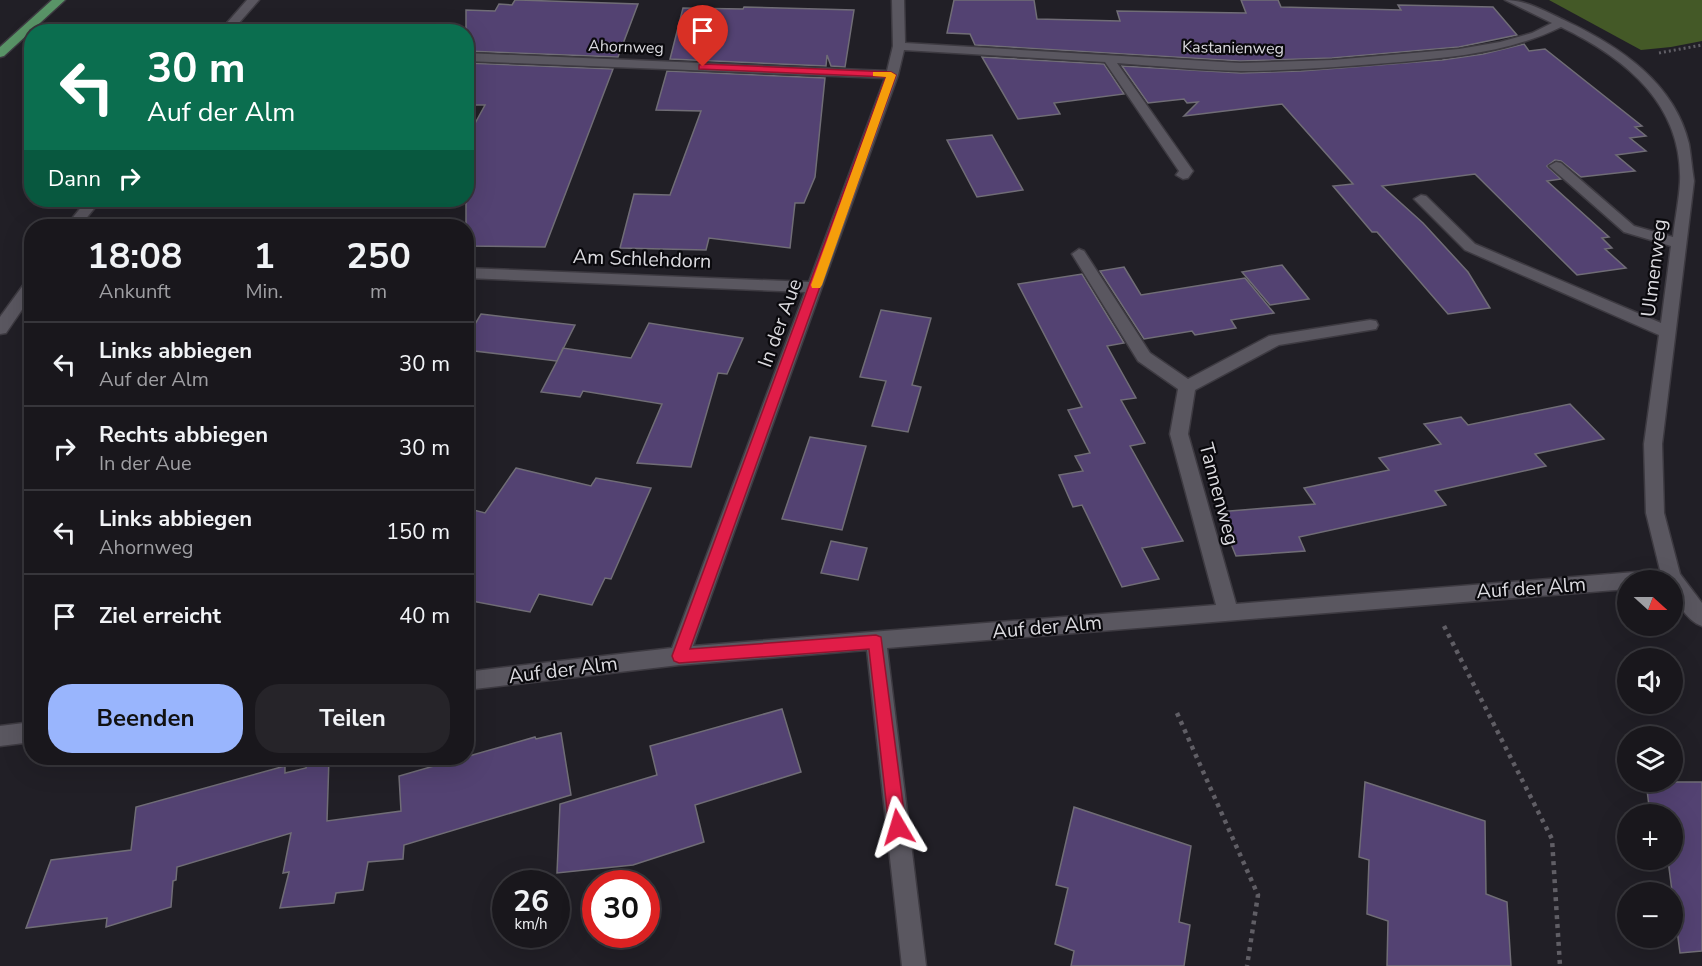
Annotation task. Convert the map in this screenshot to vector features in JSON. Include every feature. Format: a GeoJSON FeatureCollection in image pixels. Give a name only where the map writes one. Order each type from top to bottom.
{"type":"FeatureCollection","features":[{"type":"Feature","properties":{"kind":"main road"},"geometry":{"type":"LineString","coordinates":[[32,24],[59,0]]}},
{"type":"Feature","properties":{"kind":"main road"},"geometry":{"type":"LineString","coordinates":[[0,53],[24,31]]}},
{"type":"Feature","properties":{"kind":"street"},"geometry":{"type":"LineString","coordinates":[[232,24],[254,0]]}},
{"type":"Feature","properties":{"kind":"street","name":"In der Aue"},"geometry":{"type":"LineString","coordinates":[[679,656],[816,287],[891,75],[899,46],[898,0]]}},
{"type":"Feature","properties":{"kind":"street","name":"Ulmenweg"},"geometry":{"type":"LineString","coordinates":[[1511,0],[1599,41],[1626,58],[1644,75],[1664,101],[1679,130],[1686,155],[1687,181],[1677,243],[1653,444],[1655,513],[1669,570]]}},
{"type":"Feature","properties":{"kind":"street","name":"Kastanienweg"},"geometry":{"type":"LineString","coordinates":[[899,46],[1240,67],[1332,64],[1459,53],[1536,35],[1561,23]]}},
{"type":"Feature","properties":{"kind":"street","name":"Ahornweg"},"geometry":{"type":"LineString","coordinates":[[474,57],[891,75]]}},
{"type":"Feature","properties":{"kind":"street"},"geometry":{"type":"LineString","coordinates":[[1108,58],[1186,171],[1182,175]]}},
{"type":"Feature","properties":{"kind":"street"},"geometry":{"type":"LineString","coordinates":[[1556,166],[1629,229],[1677,243]]}},
{"type":"Feature","properties":{"kind":"street"},"geometry":{"type":"LineString","coordinates":[[1421,199],[1470,247],[1667,332]]}},
{"type":"Feature","properties":{"kind":"street"},"geometry":{"type":"LineString","coordinates":[[79,219],[88,207]]}},
{"type":"Feature","properties":{"kind":"street"},"geometry":{"type":"LineString","coordinates":[[1079,254],[1144,357],[1186,387],[1275,340],[1370,325]]}},
{"type":"Feature","properties":{"kind":"street","name":"Am Schlehdorn"},"geometry":{"type":"LineString","coordinates":[[474,273],[816,287]]}},
{"type":"Feature","properties":{"kind":"street"},"geometry":{"type":"LineString","coordinates":[[0,329],[24,294]]}},
{"type":"Feature","properties":{"kind":"street","name":"Tannenweg"},"geometry":{"type":"LineString","coordinates":[[1186,387],[1179,434],[1228,611]]}},
{"type":"Feature","properties":{"kind":"street","name":"Auf der Alm"},"geometry":{"type":"LineString","coordinates":[[474,680],[679,656],[1617,582]]}},
{"type":"Feature","properties":{"kind":"street","name":"Ulmenweg"},"geometry":{"type":"LineString","coordinates":[[1683,593],[1702,618]]}},
{"type":"Feature","properties":{"kind":"street"},"geometry":{"type":"LineString","coordinates":[[876,642],[914,966]]}},
{"type":"Feature","properties":{"kind":"street"},"geometry":{"type":"LineString","coordinates":[[0,736],[24,733]]}},
{"type":"Feature","properties":{"kind":"path"},"geometry":{"type":"LineString","coordinates":[[1626,58],[1702,45]]}},
{"type":"Feature","properties":{"kind":"path"},"geometry":{"type":"LineString","coordinates":[[1429,596],[1552,839],[1560,966]]}},
{"type":"Feature","properties":{"kind":"path"},"geometry":{"type":"LineString","coordinates":[[1177,713],[1258,895],[1246,966]]}},
{"type":"Feature","properties":{"kind":"green space"},"geometry":{"type":"Polygon","coordinates":[[[1549,0],[1702,0],[1702,41],[1641,50],[1549,0]]]}},
{"type":"Feature","properties":{"kind":"building"},"geometry":{"type":"Polygon","coordinates":[[[515,0],[638,4],[618,57],[474,51],[474,24],[466,24],[466,10],[495,11],[499,4],[512,5],[515,0]]]}},
{"type":"Feature","properties":{"kind":"building"},"geometry":{"type":"Polygon","coordinates":[[[954,0],[1034,0],[1037,19],[1120,21],[1117,11],[1246,13],[1241,0],[1278,0],[1281,7],[1401,10],[1398,5],[1493,7],[1517,35],[1459,47],[1332,58],[1240,61],[975,45],[970,34],[947,33],[954,0]]]}},
{"type":"Feature","properties":{"kind":"building"},"geometry":{"type":"Polygon","coordinates":[[[744,7],[854,10],[845,67],[831,66],[827,55],[826,66],[670,59],[683,8],[743,9],[744,7]]]}},
{"type":"Feature","properties":{"kind":"building"},"geometry":{"type":"Polygon","coordinates":[[[1524,44],[1529,51],[1545,49],[1642,126],[1635,127],[1646,136],[1630,138],[1646,151],[1616,155],[1635,171],[1581,177],[1561,161],[1555,160],[1547,166],[1561,179],[1547,181],[1609,237],[1602,238],[1612,248],[1605,249],[1626,268],[1577,275],[1475,174],[1382,186],[1423,223],[1468,272],[1490,308],[1448,314],[1377,232],[1372,232],[1333,186],[1353,184],[1282,104],[1184,116],[1198,102],[1187,103],[1184,99],[1148,103],[1122,66],[1241,73],[1301,71],[1442,60],[1483,54],[1524,44]]]}},
{"type":"Feature","properties":{"kind":"building"},"geometry":{"type":"Polygon","coordinates":[[[982,57],[1104,64],[1124,94],[1054,103],[1060,114],[1018,119],[982,57]]]}},
{"type":"Feature","properties":{"kind":"building"},"geometry":{"type":"Polygon","coordinates":[[[474,63],[613,69],[545,247],[474,246],[474,219],[466,219],[466,207],[474,207],[474,125],[485,105],[474,105],[474,63]]]}},
{"type":"Feature","properties":{"kind":"building"},"geometry":{"type":"Polygon","coordinates":[[[667,71],[825,78],[815,177],[804,203],[795,203],[790,248],[709,238],[706,250],[620,248],[634,194],[670,195],[701,111],[656,110],[667,71]]]}},
{"type":"Feature","properties":{"kind":"building"},"geometry":{"type":"Polygon","coordinates":[[[992,135],[1023,190],[977,197],[947,140],[992,135]]]}},
{"type":"Feature","properties":{"kind":"building"},"geometry":{"type":"Polygon","coordinates":[[[1282,265],[1309,299],[1270,305],[1242,272],[1282,265]]]}},
{"type":"Feature","properties":{"kind":"building"},"geometry":{"type":"Polygon","coordinates":[[[1124,267],[1141,295],[1245,278],[1274,313],[1231,320],[1236,328],[1195,335],[1192,331],[1144,339],[1100,271],[1124,267]]]}},
{"type":"Feature","properties":{"kind":"building"},"geometry":{"type":"Polygon","coordinates":[[[1082,274],[1124,343],[1107,346],[1136,398],[1121,400],[1145,443],[1130,446],[1183,541],[1142,548],[1159,579],[1122,587],[1082,505],[1073,507],[1059,475],[1083,471],[1075,456],[1090,453],[1068,410],[1082,407],[1018,284],[1082,274]]]}},
{"type":"Feature","properties":{"kind":"building"},"geometry":{"type":"Polygon","coordinates":[[[881,310],[931,318],[912,385],[921,387],[908,432],[872,426],[886,381],[860,377],[881,310]]]}},
{"type":"Feature","properties":{"kind":"building"},"geometry":{"type":"Polygon","coordinates":[[[481,314],[575,325],[563,348],[631,358],[649,323],[743,338],[727,374],[718,373],[691,467],[637,463],[662,404],[583,391],[580,397],[541,392],[557,361],[474,351],[474,326],[481,314]]]}},
{"type":"Feature","properties":{"kind":"building"},"geometry":{"type":"Polygon","coordinates":[[[1570,404],[1604,439],[1535,454],[1546,466],[1435,491],[1446,505],[1299,537],[1305,551],[1236,556],[1218,512],[1315,504],[1304,488],[1389,470],[1379,458],[1441,444],[1424,424],[1461,417],[1468,425],[1570,404]]]}},
{"type":"Feature","properties":{"kind":"building"},"geometry":{"type":"Polygon","coordinates":[[[810,437],[866,446],[842,530],[782,519],[810,437]]]}},
{"type":"Feature","properties":{"kind":"building"},"geometry":{"type":"Polygon","coordinates":[[[516,468],[591,486],[596,478],[651,488],[611,579],[605,578],[592,605],[539,594],[530,612],[474,602],[474,510],[485,513],[516,468]]]}},
{"type":"Feature","properties":{"kind":"building"},"geometry":{"type":"Polygon","coordinates":[[[831,541],[867,548],[858,580],[821,573],[831,541]]]}},
{"type":"Feature","properties":{"kind":"building"},"geometry":{"type":"Polygon","coordinates":[[[782,709],[801,772],[695,805],[704,842],[633,865],[570,872],[557,870],[560,804],[657,775],[650,746],[782,709]]]}},
{"type":"Feature","properties":{"kind":"building"},"geometry":{"type":"Polygon","coordinates":[[[561,733],[571,795],[404,845],[403,859],[368,862],[363,890],[336,893],[334,903],[280,908],[289,872],[283,873],[291,833],[177,867],[176,880],[173,881],[171,907],[106,927],[107,918],[26,928],[51,860],[131,850],[136,807],[285,766],[285,773],[306,768],[307,765],[329,765],[327,821],[401,811],[399,776],[437,765],[474,765],[474,754],[535,737],[536,739],[561,733]]]}},
{"type":"Feature","properties":{"kind":"building"},"geometry":{"type":"Polygon","coordinates":[[[1365,782],[1485,821],[1486,894],[1507,902],[1511,966],[1387,966],[1388,921],[1367,914],[1369,860],[1359,857],[1365,782]]]}},
{"type":"Feature","properties":{"kind":"building"},"geometry":{"type":"Polygon","coordinates":[[[1683,782],[1702,782],[1702,951],[1680,953],[1679,948],[1683,948],[1683,882],[1671,882],[1669,870],[1683,870],[1683,804],[1649,804],[1647,792],[1683,792],[1683,782]]]}},
{"type":"Feature","properties":{"kind":"building"},"geometry":{"type":"Polygon","coordinates":[[[1074,807],[1191,846],[1179,922],[1190,925],[1184,966],[1071,966],[1074,951],[1055,944],[1068,888],[1056,885],[1074,807]]]}},
{"type":"Feature","properties":{"kind":"slow traffic"},"geometry":{"type":"LineString","coordinates":[[816,285],[891,75],[876,74]]}},
{"type":"Feature","properties":{"kind":"route"},"geometry":{"type":"LineString","coordinates":[[703,67],[891,75],[816,287],[679,656],[876,642],[898,827]]}}]}
